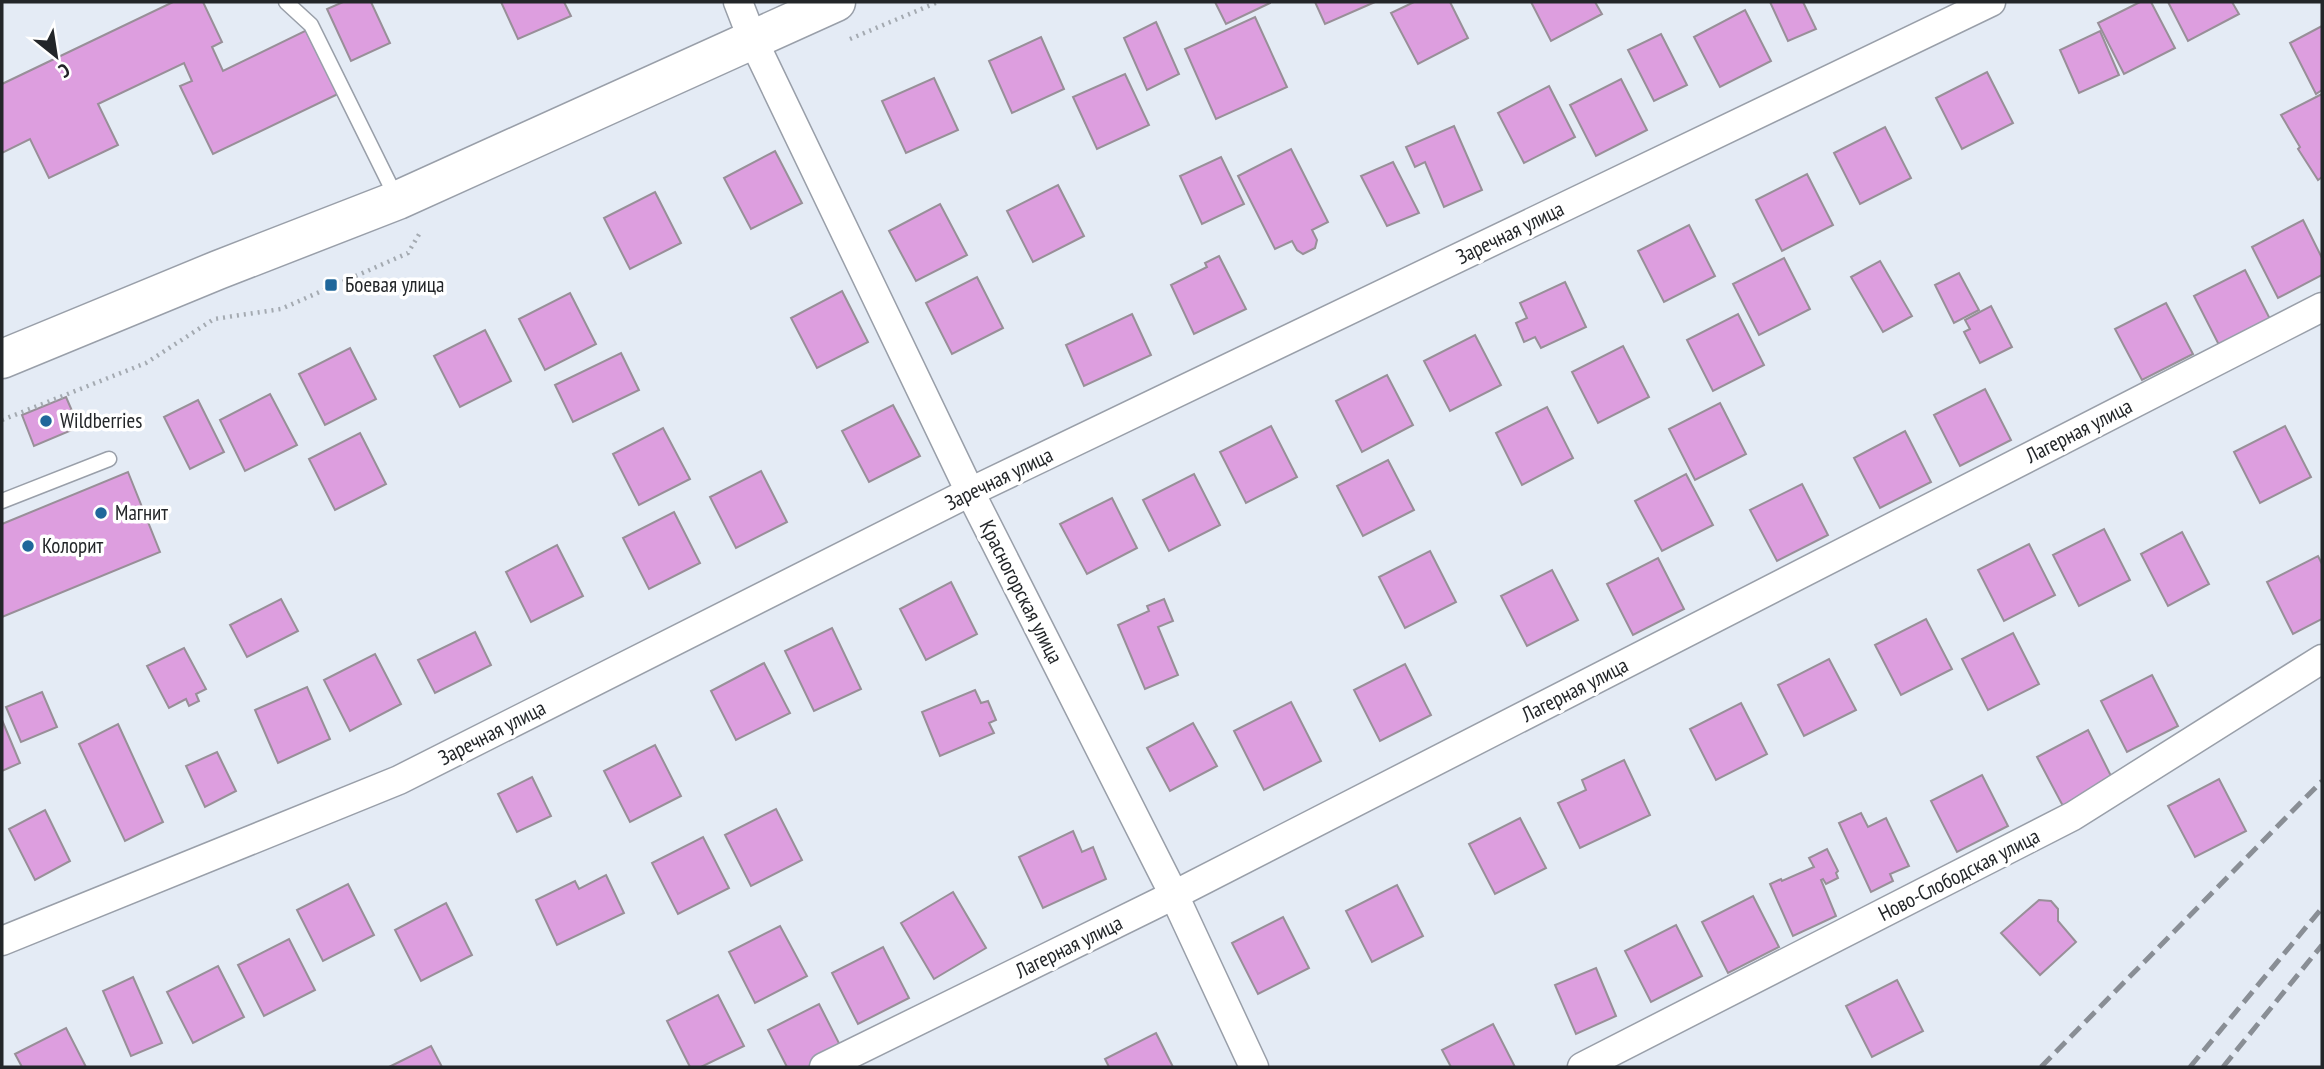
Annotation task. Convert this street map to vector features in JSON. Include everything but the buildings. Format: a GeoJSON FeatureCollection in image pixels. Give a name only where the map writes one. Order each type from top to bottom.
{"type":"FeatureCollection","features":[{"type":"Feature","properties":{"kind":"main road"},"geometry":{"type":"LineString","coordinates":[[2,359],[218,270],[398,200],[836,2]]}},
{"type":"Feature","properties":{"kind":"street","name":"Красногорская улица"},"geometry":{"type":"LineString","coordinates":[[738,2],[752,38],[970,492],[1174,895],[1254,1067]]}},
{"type":"Feature","properties":{"kind":"street","name":"Заречная улица"},"geometry":{"type":"LineString","coordinates":[[2,942],[399,780],[970,492],[1991,2]]}},
{"type":"Feature","properties":{"kind":"street","name":"Лагерная улица"},"geometry":{"type":"LineString","coordinates":[[824,1067],[1174,895],[2322,307]]}},
{"type":"Feature","properties":{"kind":"street","name":"Ново-Слободская улица"},"geometry":{"type":"LineString","coordinates":[[1582,1067],[2073,816],[2322,659]]}},
{"type":"Feature","properties":{"kind":"lane"},"geometry":{"type":"LineString","coordinates":[[286,2],[311,25],[398,200]]}},
{"type":"Feature","properties":{"kind":"lane"},"geometry":{"type":"LineString","coordinates":[[2,501],[109,459]]}},
{"type":"Feature","properties":{"kind":"path"},"geometry":{"type":"LineString","coordinates":[[841,43],[938,2]]}},
{"type":"Feature","properties":{"kind":"path"},"geometry":{"type":"LineString","coordinates":[[2,420],[146,363],[214,319],[281,309],[408,253],[423,228]]}},
{"type":"Feature","properties":{"kind":"railway"},"geometry":{"type":"LineString","coordinates":[[2041,1067],[2322,781]]}},
{"type":"Feature","properties":{"kind":"railway"},"geometry":{"type":"LineString","coordinates":[[2190,1067],[2322,908]]}},
{"type":"Feature","properties":{"kind":"railway"},"geometry":{"type":"LineString","coordinates":[[2223,1067],[2322,945]]}},
{"type":"Feature","properties":{"kind":"place","name":"Боевая улица"},"geometry":{"type":"Point","coordinates":[331,285]}},
{"type":"Feature","properties":{"kind":"place","name":"Wildberries"},"geometry":{"type":"Point","coordinates":[46,421]}},
{"type":"Feature","properties":{"kind":"place","name":"Магнит"},"geometry":{"type":"Point","coordinates":[101,513]}},
{"type":"Feature","properties":{"kind":"place","name":"Колорит"},"geometry":{"type":"Point","coordinates":[28,546]}}]}
